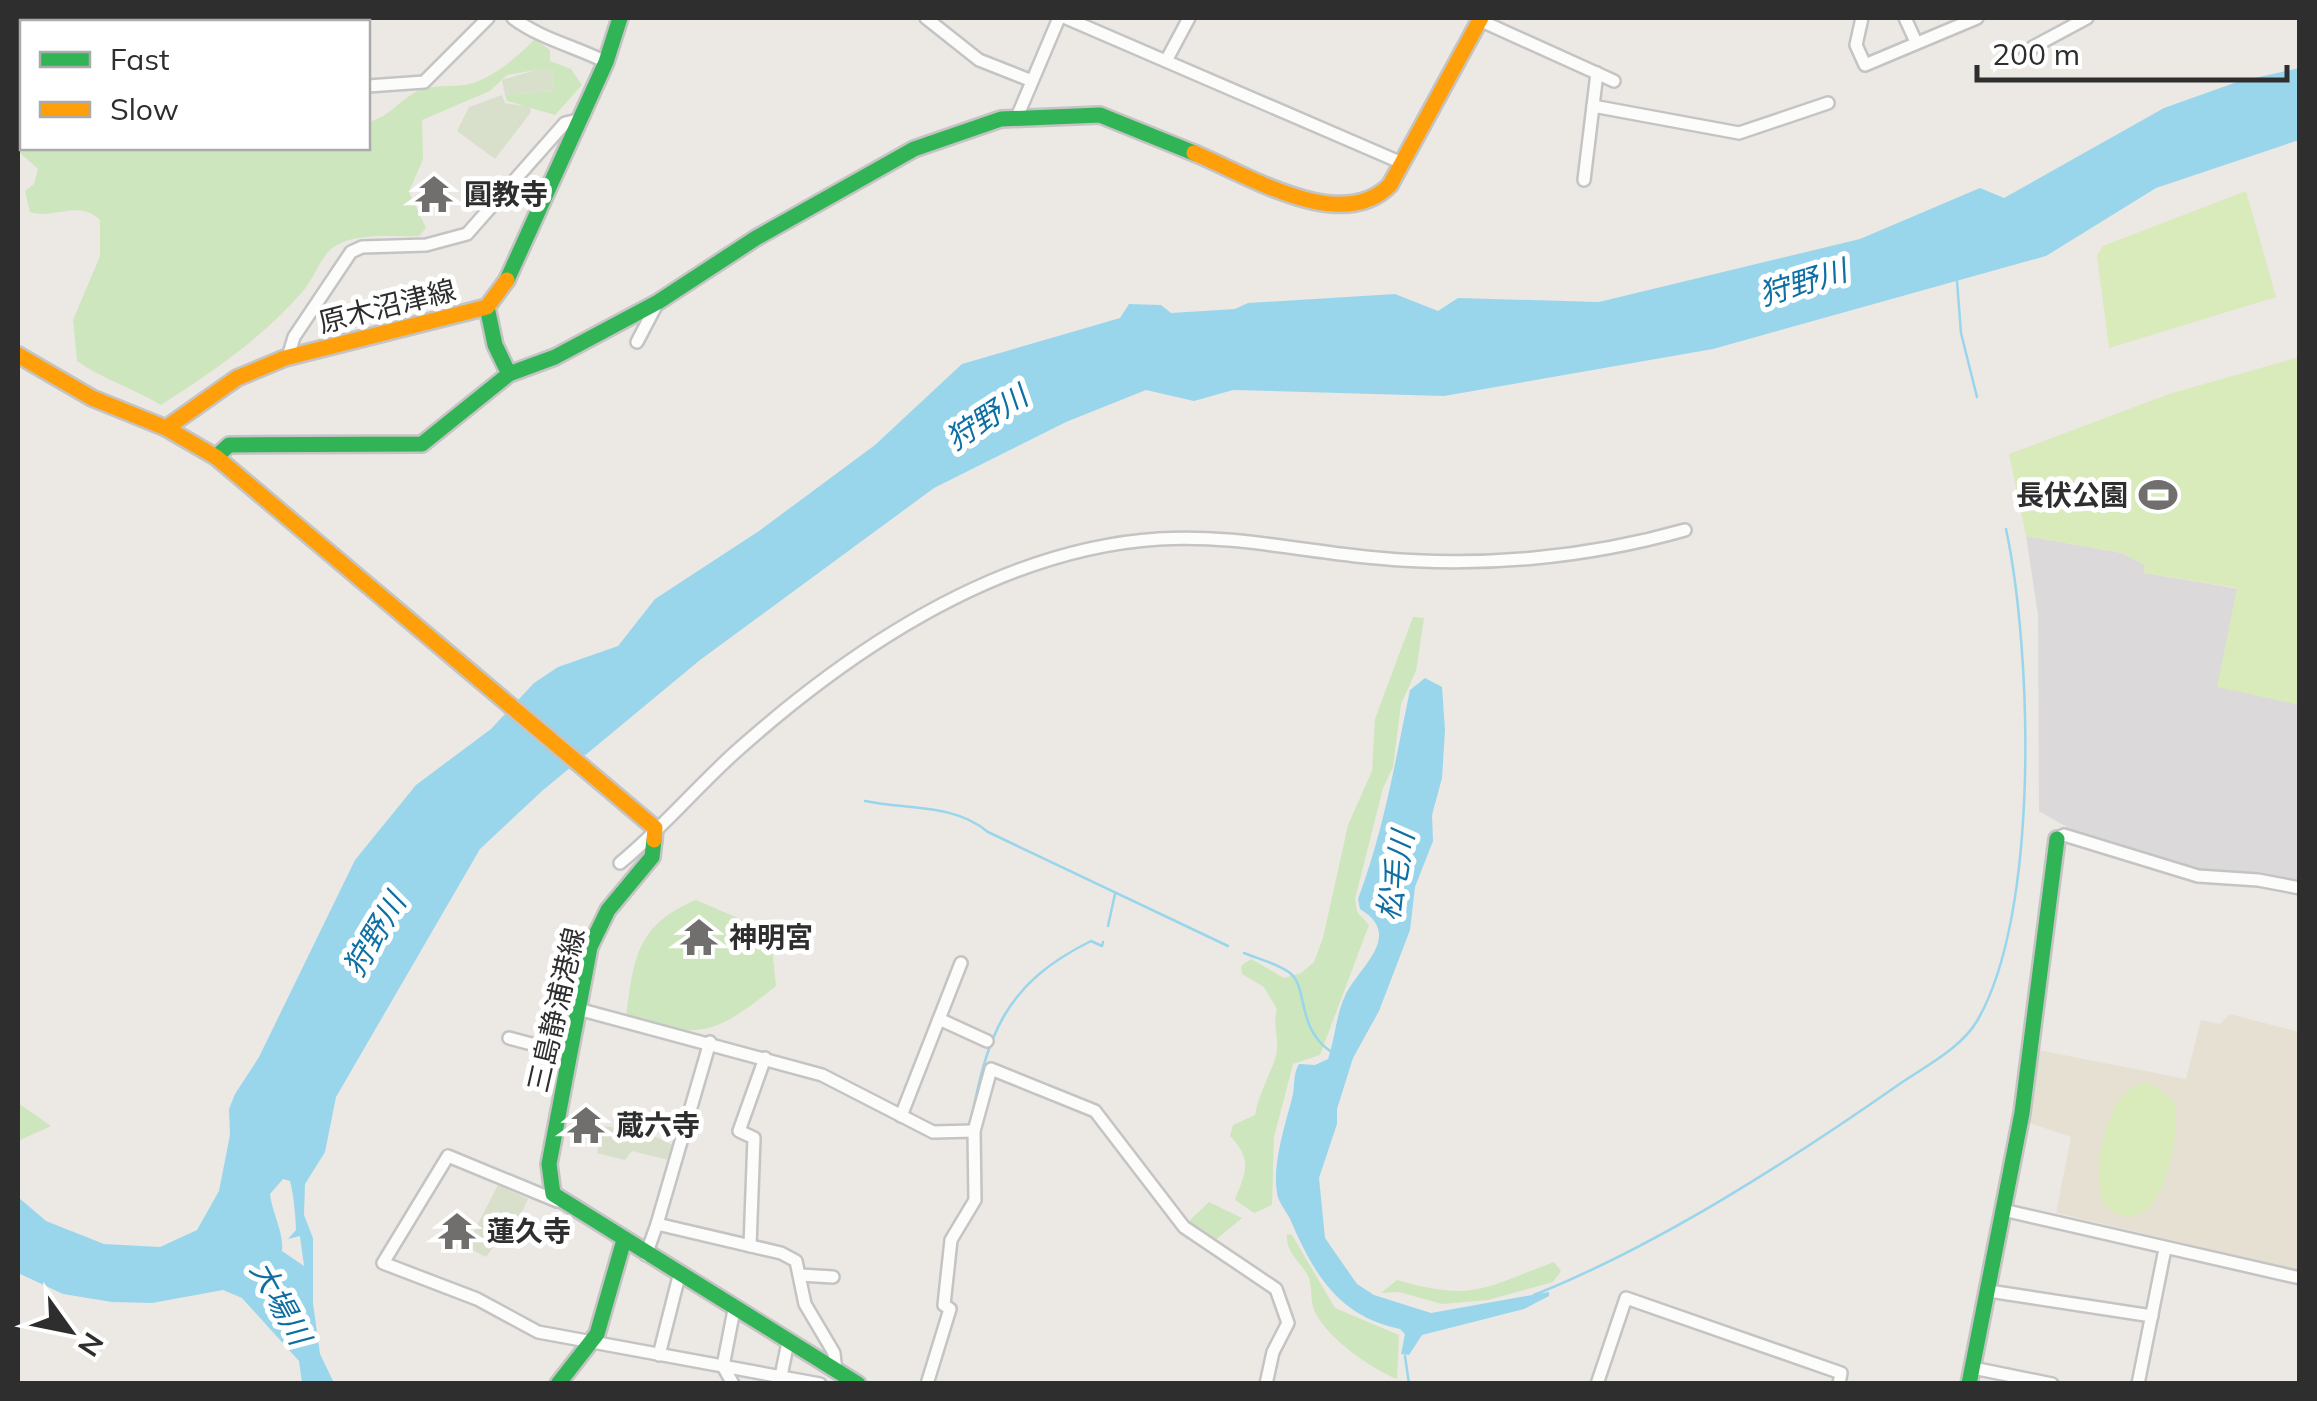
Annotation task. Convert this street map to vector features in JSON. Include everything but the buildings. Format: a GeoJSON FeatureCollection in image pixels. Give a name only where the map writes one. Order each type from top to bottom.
{"type":"FeatureCollection","features":[{"type":"Feature","properties":{"kind":"main road","name":"原木沼津線"},"geometry":{"type":"LineString","coordinates":[[166,428],[237,378],[288,357],[486,307],[506,282],[606,62],[620,18]]}},
{"type":"Feature","properties":{"kind":"main road"},"geometry":{"type":"LineString","coordinates":[[216,457],[228,445],[422,444],[508,374],[555,357],[658,302],[756,238],[914,149],[1017,116],[1084,113],[1114,119],[1331,208],[1376,200],[1402,163],[1478,18]]}},
{"type":"Feature","properties":{"kind":"main road"},"geometry":{"type":"LineString","coordinates":[[486,307],[495,345],[508,374]]}},
{"type":"Feature","properties":{"kind":"main road"},"geometry":{"type":"LineString","coordinates":[[18,355],[92,398],[166,428],[216,457],[654,828]]}},
{"type":"Feature","properties":{"kind":"main road","name":"三島静浦港線"},"geometry":{"type":"LineString","coordinates":[[558,1201],[550,1186],[550,1164],[578,1009],[598,927],[652,857],[654,828]]}},
{"type":"Feature","properties":{"kind":"main road"},"geometry":{"type":"LineString","coordinates":[[1971,1376],[1990,1291],[2042,978],[2058,839]]}},
{"type":"Feature","properties":{"kind":"main road"},"geometry":{"type":"LineString","coordinates":[[558,1201],[858,1384]]}},
{"type":"Feature","properties":{"kind":"main road"},"geometry":{"type":"LineString","coordinates":[[558,1384],[594,1341],[624,1240]]}},
{"type":"Feature","properties":{"kind":"street"},"geometry":{"type":"LineString","coordinates":[[370,86],[424,82],[488,18]]}},
{"type":"Feature","properties":{"kind":"street"},"geometry":{"type":"LineString","coordinates":[[513,18],[537,36],[570,44],[606,62]]}},
{"type":"Feature","properties":{"kind":"street"},"geometry":{"type":"LineString","coordinates":[[926,18],[979,60],[1032,81]]}},
{"type":"Feature","properties":{"kind":"street"},"geometry":{"type":"LineString","coordinates":[[1017,116],[1062,18],[1402,163]]}},
{"type":"Feature","properties":{"kind":"street"},"geometry":{"type":"LineString","coordinates":[[1166,61],[1189,18]]}},
{"type":"Feature","properties":{"kind":"street"},"geometry":{"type":"LineString","coordinates":[[1478,18],[1614,82]]}},
{"type":"Feature","properties":{"kind":"street"},"geometry":{"type":"LineString","coordinates":[[1862,18],[1856,46],[1865,64],[1968,19]]}},
{"type":"Feature","properties":{"kind":"street"},"geometry":{"type":"LineString","coordinates":[[1904,18],[1916,42]]}},
{"type":"Feature","properties":{"kind":"street"},"geometry":{"type":"LineString","coordinates":[[2023,59],[2033,47],[2087,18]]}},
{"type":"Feature","properties":{"kind":"street"},"geometry":{"type":"LineString","coordinates":[[1584,180],[1598,73]]}},
{"type":"Feature","properties":{"kind":"street"},"geometry":{"type":"LineString","coordinates":[[1593,106],[1738,133],[1828,103]]}},
{"type":"Feature","properties":{"kind":"street"},"geometry":{"type":"LineString","coordinates":[[288,357],[294,337],[351,252],[369,246],[426,245],[467,234],[566,123],[578,120]]}},
{"type":"Feature","properties":{"kind":"street"},"geometry":{"type":"LineString","coordinates":[[638,342],[658,302]]}},
{"type":"Feature","properties":{"kind":"street"},"geometry":{"type":"LineString","coordinates":[[620,863],[742,746],[883,640],[969,592],[1038,563],[1159,539],[1224,540],[1440,562],[1574,554],[1684,530]]}},
{"type":"Feature","properties":{"kind":"street"},"geometry":{"type":"LineString","coordinates":[[2058,839],[2064,835],[2198,876],[2300,888]]}},
{"type":"Feature","properties":{"kind":"street"},"geometry":{"type":"LineString","coordinates":[[902,1116],[961,964]]}},
{"type":"Feature","properties":{"kind":"street"},"geometry":{"type":"LineString","coordinates":[[578,1009],[822,1075],[932,1132],[974,1131]]}},
{"type":"Feature","properties":{"kind":"street"},"geometry":{"type":"LineString","coordinates":[[939,1020],[987,1041]]}},
{"type":"Feature","properties":{"kind":"street"},"geometry":{"type":"LineString","coordinates":[[509,1038],[569,1054]]}},
{"type":"Feature","properties":{"kind":"street"},"geometry":{"type":"LineString","coordinates":[[646,1255],[710,1042]]}},
{"type":"Feature","properties":{"kind":"street"},"geometry":{"type":"LineString","coordinates":[[750,1246],[754,1138],[739,1131],[765,1058]]}},
{"type":"Feature","properties":{"kind":"street"},"geometry":{"type":"LineString","coordinates":[[927,1384],[950,1309],[944,1305],[951,1240],[975,1200],[974,1131],[991,1070],[1095,1111],[1191,1234],[1280,1294],[1288,1323],[1273,1352],[1266,1384]]}},
{"type":"Feature","properties":{"kind":"street"},"geometry":{"type":"LineString","coordinates":[[558,1201],[448,1156],[383,1263],[477,1299],[538,1332],[820,1384]]}},
{"type":"Feature","properties":{"kind":"street"},"geometry":{"type":"LineString","coordinates":[[2003,1210],[2300,1278]]}},
{"type":"Feature","properties":{"kind":"street"},"geometry":{"type":"LineString","coordinates":[[657,1224],[790,1257],[800,1266],[806,1304],[834,1354],[836,1372]]}},
{"type":"Feature","properties":{"kind":"street"},"geometry":{"type":"LineString","coordinates":[[2138,1384],[2165,1249]]}},
{"type":"Feature","properties":{"kind":"street"},"geometry":{"type":"LineString","coordinates":[[800,1275],[833,1277]]}},
{"type":"Feature","properties":{"kind":"street"},"geometry":{"type":"LineString","coordinates":[[660,1355],[678,1276]]}},
{"type":"Feature","properties":{"kind":"street"},"geometry":{"type":"LineString","coordinates":[[1990,1291],[2020,1300],[2044,1297],[2152,1316]]}},
{"type":"Feature","properties":{"kind":"street"},"geometry":{"type":"LineString","coordinates":[[1597,1384],[1626,1298],[1841,1373],[1840,1384]]}},
{"type":"Feature","properties":{"kind":"street"},"geometry":{"type":"LineString","coordinates":[[733,1384],[723,1366],[734,1310]]}},
{"type":"Feature","properties":{"kind":"street"},"geometry":{"type":"LineString","coordinates":[[781,1376],[788,1342]]}},
{"type":"Feature","properties":{"kind":"street"},"geometry":{"type":"LineString","coordinates":[[1971,1376],[2052,1384]]}},
{"type":"Feature","properties":{"kind":"shaded area"},"geometry":{"type":"Polygon","coordinates":[[[2026,536],[2122,553],[2145,565],[2144,573],[2299,599],[2299,884],[2243,872],[2199,870],[2140,855],[2072,830],[2039,811],[2038,615],[2026,536]]]}},
{"type":"Feature","properties":{"kind":"shaded area"},"geometry":{"type":"Polygon","coordinates":[[[2230,1014],[2299,1032],[2299,1270],[2056,1213],[2071,1137],[2027,1122],[2038,1050],[2186,1079],[2201,1020],[2220,1024],[2230,1014]]]}},
{"type":"Feature","properties":{"kind":"green space"},"geometry":{"type":"Polygon","coordinates":[[[18,18],[151,20],[20,20],[20,150],[370,150],[370,121],[421,90],[469,84],[487,77],[535,39],[550,50],[550,61],[571,69],[582,85],[555,115],[507,101],[505,95],[554,91],[553,71],[507,75],[490,91],[422,120],[423,159],[409,192],[426,228],[419,236],[365,237],[335,246],[304,290],[272,323],[219,366],[161,405],[77,361],[73,320],[100,256],[100,220],[75,210],[30,212],[25,191],[34,184],[38,169],[18,151],[18,18]]]}},
{"type":"Feature","properties":{"kind":"green space"},"geometry":{"type":"Polygon","coordinates":[[[542,68],[553,71],[554,91],[505,95],[502,80],[542,68]]]}},
{"type":"Feature","properties":{"kind":"green space"},"geometry":{"type":"Polygon","coordinates":[[[502,95],[505,103],[530,107],[531,112],[495,159],[457,131],[469,107],[502,95]]]}},
{"type":"Feature","properties":{"kind":"green space"},"geometry":{"type":"Polygon","coordinates":[[[2246,191],[2276,297],[2109,348],[2097,256],[2103,246],[2246,191]]]}},
{"type":"Feature","properties":{"kind":"green space","name":"長伏公園"},"geometry":{"type":"Polygon","coordinates":[[[2300,357],[2299,705],[2217,687],[2237,588],[2144,573],[2145,565],[2122,553],[2026,536],[2009,454],[2169,394],[2300,357]]]}},
{"type":"Feature","properties":{"kind":"green space"},"geometry":{"type":"Polygon","coordinates":[[[1413,617],[1424,618],[1416,671],[1401,704],[1393,767],[1383,788],[1355,899],[1357,912],[1369,925],[1320,1055],[1293,1064],[1274,1137],[1272,1205],[1254,1213],[1235,1200],[1245,1159],[1230,1136],[1233,1125],[1255,1115],[1277,1053],[1277,1009],[1264,987],[1242,974],[1241,966],[1251,959],[1284,978],[1301,973],[1314,962],[1348,825],[1372,771],[1375,719],[1413,617]]]}},
{"type":"Feature","properties":{"kind":"green space"},"geometry":{"type":"Polygon","coordinates":[[[696,900],[745,921],[753,937],[772,948],[776,986],[737,1015],[706,1028],[673,1029],[626,1017],[636,961],[650,932],[676,910],[696,900]]]}},
{"type":"Feature","properties":{"kind":"green space"},"geometry":{"type":"Polygon","coordinates":[[[2149,1083],[2174,1101],[2171,1159],[2154,1201],[2141,1214],[2124,1216],[2105,1206],[2100,1193],[2100,1155],[2104,1134],[2121,1098],[2134,1087],[2149,1083]]]}},
{"type":"Feature","properties":{"kind":"green space"},"geometry":{"type":"Polygon","coordinates":[[[18,1103],[51,1126],[18,1141],[18,1103]]]}},
{"type":"Feature","properties":{"kind":"green space"},"geometry":{"type":"Polygon","coordinates":[[[604,1126],[647,1133],[673,1145],[669,1160],[632,1151],[625,1160],[597,1153],[604,1126]]]}},
{"type":"Feature","properties":{"kind":"green space"},"geometry":{"type":"Polygon","coordinates":[[[498,1185],[528,1199],[512,1233],[505,1230],[486,1257],[466,1247],[498,1185]]]}},
{"type":"Feature","properties":{"kind":"green space"},"geometry":{"type":"Polygon","coordinates":[[[1209,1202],[1242,1218],[1213,1242],[1191,1227],[1190,1220],[1209,1202]]]}},
{"type":"Feature","properties":{"kind":"green space"},"geometry":{"type":"Polygon","coordinates":[[[1287,1234],[1292,1235],[1335,1308],[1399,1335],[1397,1379],[1352,1352],[1321,1322],[1313,1308],[1309,1279],[1290,1251],[1287,1234]]]}},
{"type":"Feature","properties":{"kind":"green space"},"geometry":{"type":"Polygon","coordinates":[[[1554,1262],[1561,1271],[1553,1282],[1488,1300],[1442,1304],[1399,1292],[1381,1293],[1397,1280],[1444,1290],[1478,1289],[1554,1262]]]}},
{"type":"Feature","properties":{"kind":"water"},"geometry":{"type":"Polygon","coordinates":[[[2299,68],[2299,140],[2156,188],[2046,256],[1713,349],[1444,396],[1233,390],[1194,401],[1146,390],[1066,422],[934,488],[700,660],[542,791],[480,849],[336,1097],[325,1152],[305,1184],[304,1215],[313,1238],[313,1303],[320,1354],[334,1383],[302,1383],[299,1361],[242,1298],[223,1290],[152,1303],[112,1302],[63,1294],[18,1273],[18,1197],[46,1221],[104,1244],[160,1247],[197,1230],[219,1191],[230,1135],[229,1109],[235,1094],[259,1057],[355,860],[416,785],[491,729],[534,683],[558,667],[618,646],[655,599],[759,531],[875,445],[962,364],[1120,318],[1129,304],[1161,305],[1171,313],[1235,309],[1248,303],[1395,294],[1438,311],[1458,298],[1599,302],[1860,239],[1980,188],[2004,198],[2164,108],[2237,82],[2299,68]],[[283,1179],[270,1194],[271,1201],[282,1251],[304,1266],[300,1236],[288,1239],[296,1230],[290,1181],[283,1179]]]}},
{"type":"Feature","properties":{"kind":"water","name":"松毛川"},"geometry":{"type":"Polygon","coordinates":[[[1425,678],[1442,687],[1445,730],[1442,778],[1432,815],[1433,841],[1415,887],[1410,930],[1379,1011],[1353,1058],[1337,1109],[1337,1124],[1319,1178],[1325,1238],[1357,1284],[1374,1295],[1431,1313],[1549,1292],[1549,1296],[1524,1309],[1422,1335],[1409,1355],[1401,1354],[1405,1334],[1400,1329],[1361,1315],[1345,1304],[1320,1276],[1279,1200],[1276,1181],[1297,1068],[1299,1064],[1315,1065],[1328,1059],[1345,996],[1378,941],[1373,919],[1360,909],[1358,899],[1382,822],[1410,690],[1425,678]]]}},
{"type":"Feature","properties":{"kind":"waterway"},"geometry":{"type":"LineString","coordinates":[[1957,281],[1961,333],[1977,397]]}},
{"type":"Feature","properties":{"kind":"waterway"},"geometry":{"type":"LineString","coordinates":[[1534,1295],[1629,1252],[1769,1171],[1942,1056],[1977,1021],[1997,974],[2012,916],[2021,850],[2025,710],[2015,581],[2006,529]]}},
{"type":"Feature","properties":{"kind":"waterway"},"geometry":{"type":"LineString","coordinates":[[865,801],[960,816],[1228,946]]}},
{"type":"Feature","properties":{"kind":"waterway"},"geometry":{"type":"LineString","coordinates":[[1108,926],[1115,894]]}},
{"type":"Feature","properties":{"kind":"waterway"},"geometry":{"type":"LineString","coordinates":[[970,1126],[993,1039],[1019,994],[1062,958],[1091,941],[1102,946],[1103,942]]}},
{"type":"Feature","properties":{"kind":"waterway"},"geometry":{"type":"LineString","coordinates":[[1244,953],[1290,973],[1299,987],[1312,1031],[1330,1051]]}},
{"type":"Feature","properties":{"kind":"waterway"},"geometry":{"type":"LineString","coordinates":[[969,1134],[970,1175]]}},
{"type":"Feature","properties":{"kind":"waterway"},"geometry":{"type":"LineString","coordinates":[[972,1216],[980,1202]]}},
{"type":"Feature","properties":{"kind":"waterway"},"geometry":{"type":"LineString","coordinates":[[1405,1356],[1409,1384]]}},
{"type":"Feature","properties":{"kind":"traffic: fast"},"geometry":{"type":"LineString","coordinates":[[507,280],[606,62],[620,18]]}},
{"type":"Feature","properties":{"kind":"traffic: fast"},"geometry":{"type":"LineString","coordinates":[[216,457],[229,445],[422,444],[509,374],[555,357],[658,302],[756,238],[914,149],[1001,119],[1100,115],[1194,153]]}},
{"type":"Feature","properties":{"kind":"traffic: fast"},"geometry":{"type":"LineString","coordinates":[[487,307],[495,345],[509,374]]}},
{"type":"Feature","properties":{"kind":"traffic: fast"},"geometry":{"type":"LineString","coordinates":[[1969,1384],[2022,1113],[2057,839]]}},
{"type":"Feature","properties":{"kind":"traffic: fast"},"geometry":{"type":"LineString","coordinates":[[654,840],[652,857],[608,910],[590,947],[549,1164],[553,1194],[858,1384]]}},
{"type":"Feature","properties":{"kind":"traffic: fast"},"geometry":{"type":"LineString","coordinates":[[558,1384],[597,1334],[624,1240]]}},
{"type":"Feature","properties":{"kind":"traffic: slow"},"geometry":{"type":"LineString","coordinates":[[1194,153],[1294,196],[1346,204],[1370,199],[1390,185],[1481,18]]}},
{"type":"Feature","properties":{"kind":"traffic: slow"},"geometry":{"type":"LineString","coordinates":[[18,355],[92,398],[166,428],[237,378],[285,358],[487,307],[507,280]]}},
{"type":"Feature","properties":{"kind":"traffic: slow"},"geometry":{"type":"LineString","coordinates":[[166,428],[216,457],[655,828],[654,840]]}},
{"type":"Feature","properties":{"kind":"place","name":"圓教寺"},"geometry":{"type":"Point","coordinates":[434,194]}},
{"type":"Feature","properties":{"kind":"place","name":"長伏公園"},"geometry":{"type":"Point","coordinates":[2158,495]}},
{"type":"Feature","properties":{"kind":"place","name":"神明宮"},"geometry":{"type":"Point","coordinates":[699,937]}},
{"type":"Feature","properties":{"kind":"place","name":"蔵六寺"},"geometry":{"type":"Point","coordinates":[586,1125]}},
{"type":"Feature","properties":{"kind":"place","name":"蓮久寺"},"geometry":{"type":"Point","coordinates":[457,1231]}},
{"type":"Feature","properties":{"kind":"water label","name":"狩野川"},"geometry":{"type":"Point","coordinates":[1803,283]}},
{"type":"Feature","properties":{"kind":"water label","name":"狩野川"},"geometry":{"type":"Point","coordinates":[987,418]}},
{"type":"Feature","properties":{"kind":"water label","name":"狩野川"},"geometry":{"type":"Point","coordinates":[375,935]}},
{"type":"Feature","properties":{"kind":"water label","name":"大場川"},"geometry":{"type":"Point","coordinates":[280,1303]}}]}
